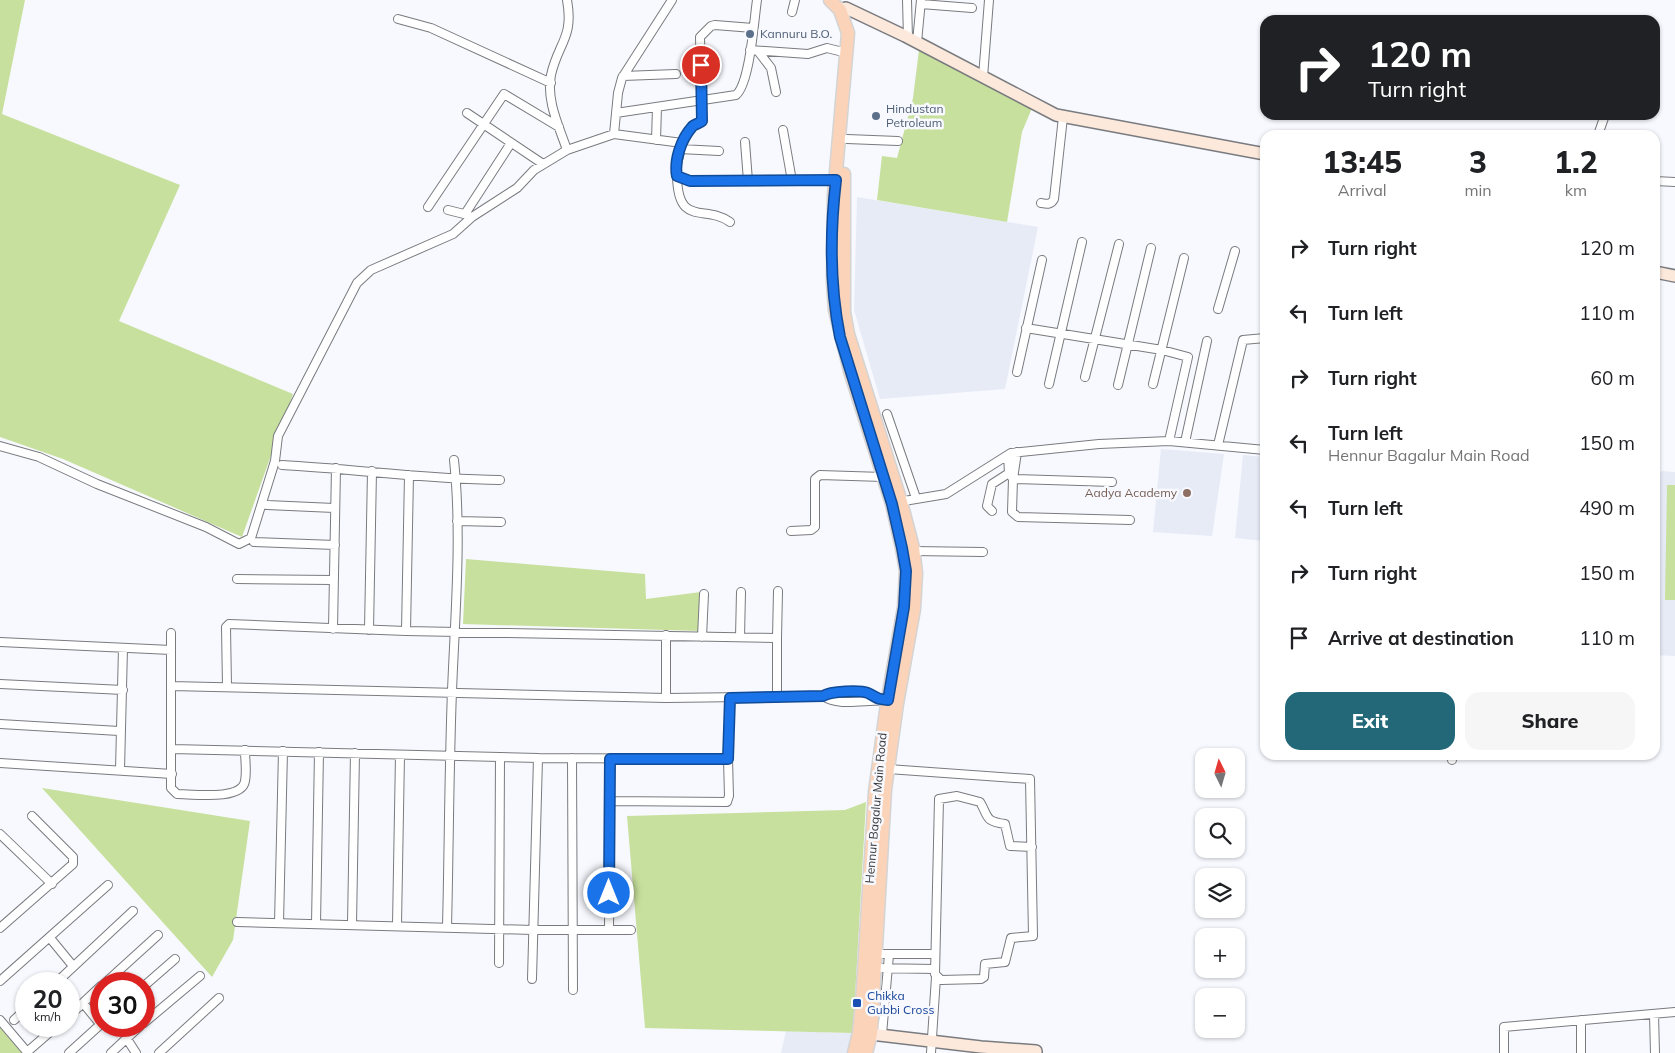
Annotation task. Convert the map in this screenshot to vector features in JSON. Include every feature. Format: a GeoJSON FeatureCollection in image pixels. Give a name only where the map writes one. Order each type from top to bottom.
{"type":"FeatureCollection","features":[{"type":"Feature","properties":{"kind":"main road","name":"Hennur Bagalur Main Road"},"geometry":{"type":"LineString","coordinates":[[830,0],[841,6],[852,22],[854,34],[840,180],[833,282],[834,310],[847,362],[883,477],[896,503],[906,571],[904,607],[887,700],[875,792],[870,1033]]}},
{"type":"Feature","properties":{"kind":"main road","name":"Hennur Bagalur Main Road"},"geometry":{"type":"LineString","coordinates":[[841,6],[848,33],[845,118],[847,139],[840,180],[844,312],[848,334],[896,503],[913,551],[916,572],[914,608],[887,700],[888,768],[885,790],[876,954],[881,968],[870,1033]]}},
{"type":"Feature","properties":{"kind":"main road"},"geometry":{"type":"LineString","coordinates":[[854,1053],[870,1033]]}},
{"type":"Feature","properties":{"kind":"main road"},"geometry":{"type":"LineString","coordinates":[[866,1053],[870,1033]]}},
{"type":"Feature","properties":{"kind":"street"},"geometry":{"type":"LineString","coordinates":[[567,0],[570,29],[551,75],[550,103],[568,150]]}},
{"type":"Feature","properties":{"kind":"street"},"geometry":{"type":"LineString","coordinates":[[614,134],[618,93],[623,76],[672,0]]}},
{"type":"Feature","properties":{"kind":"street"},"geometry":{"type":"LineString","coordinates":[[616,113],[701,101],[736,95],[740,92],[754,51],[753,28],[756,0]]}},
{"type":"Feature","properties":{"kind":"street"},"geometry":{"type":"LineString","coordinates":[[792,12],[795,0]]}},
{"type":"Feature","properties":{"kind":"street"},"geometry":{"type":"LineString","coordinates":[[907,0],[913,40]]}},
{"type":"Feature","properties":{"kind":"street"},"geometry":{"type":"LineString","coordinates":[[982,77],[989,0]]}},
{"type":"Feature","properties":{"kind":"street"},"geometry":{"type":"LineString","coordinates":[[913,40],[921,2],[972,8]]}},
{"type":"Feature","properties":{"kind":"street"},"geometry":{"type":"LineString","coordinates":[[841,6],[913,40],[1056,115],[1260,153]]}},
{"type":"Feature","properties":{"kind":"street"},"geometry":{"type":"LineString","coordinates":[[398,19],[431,28],[551,83]]}},
{"type":"Feature","properties":{"kind":"street"},"geometry":{"type":"LineString","coordinates":[[730,222],[688,209],[682,202],[677,190],[676,168],[681,146],[692,127],[702,121],[700,37],[711,26],[715,25],[753,28]]}},
{"type":"Feature","properties":{"kind":"street"},"geometry":{"type":"LineString","coordinates":[[754,51],[808,54],[827,48],[847,52]]}},
{"type":"Feature","properties":{"kind":"street"},"geometry":{"type":"LineString","coordinates":[[754,51],[771,68],[776,92]]}},
{"type":"Feature","properties":{"kind":"street"},"geometry":{"type":"LineString","coordinates":[[623,76],[676,74]]}},
{"type":"Feature","properties":{"kind":"street"},"geometry":{"type":"LineString","coordinates":[[428,207],[504,94],[559,127]]}},
{"type":"Feature","properties":{"kind":"street"},"geometry":{"type":"LineString","coordinates":[[656,140],[658,107]]}},
{"type":"Feature","properties":{"kind":"street"},"geometry":{"type":"LineString","coordinates":[[468,113],[543,164]]}},
{"type":"Feature","properties":{"kind":"street"},"geometry":{"type":"LineString","coordinates":[[1041,204],[1052,203],[1054,199],[1063,117]]}},
{"type":"Feature","properties":{"kind":"street"},"geometry":{"type":"LineString","coordinates":[[783,130],[792,181]]}},
{"type":"Feature","properties":{"kind":"street"},"geometry":{"type":"LineString","coordinates":[[448,210],[469,216],[517,188],[534,170],[543,164],[568,150],[614,134],[719,151]]}},
{"type":"Feature","properties":{"kind":"street"},"geometry":{"type":"LineString","coordinates":[[847,139],[898,141]]}},
{"type":"Feature","properties":{"kind":"street"},"geometry":{"type":"LineString","coordinates":[[0,446],[39,458],[97,484],[206,527],[238,544],[248,541],[251,538],[275,461],[278,436],[357,283],[371,270],[453,234],[469,216],[511,142]]}},
{"type":"Feature","properties":{"kind":"street"},"geometry":{"type":"LineString","coordinates":[[745,142],[748,181]]}},
{"type":"Feature","properties":{"kind":"street"},"geometry":{"type":"LineString","coordinates":[[677,176],[690,181],[840,180]]}},
{"type":"Feature","properties":{"kind":"street"},"geometry":{"type":"LineString","coordinates":[[1660,181],[1675,182]]}},
{"type":"Feature","properties":{"kind":"street"},"geometry":{"type":"LineString","coordinates":[[1049,384],[1082,242]]}},
{"type":"Feature","properties":{"kind":"street"},"geometry":{"type":"LineString","coordinates":[[1085,376],[1119,244]]}},
{"type":"Feature","properties":{"kind":"street"},"geometry":{"type":"LineString","coordinates":[[1118,385],[1151,248]]}},
{"type":"Feature","properties":{"kind":"street"},"geometry":{"type":"LineString","coordinates":[[1218,310],[1235,251]]}},
{"type":"Feature","properties":{"kind":"street"},"geometry":{"type":"LineString","coordinates":[[1153,384],[1184,258]]}},
{"type":"Feature","properties":{"kind":"street"},"geometry":{"type":"LineString","coordinates":[[1017,372],[1042,260]]}},
{"type":"Feature","properties":{"kind":"street"},"geometry":{"type":"LineString","coordinates":[[1660,273],[1675,276]]}},
{"type":"Feature","properties":{"kind":"street"},"geometry":{"type":"LineString","coordinates":[[1026,328],[1162,350],[1188,357],[1169,441]]}},
{"type":"Feature","properties":{"kind":"street"},"geometry":{"type":"LineString","coordinates":[[1218,445],[1243,340],[1260,338]]}},
{"type":"Feature","properties":{"kind":"street"},"geometry":{"type":"LineString","coordinates":[[1185,442],[1207,341]]}},
{"type":"Feature","properties":{"kind":"street"},"geometry":{"type":"LineString","coordinates":[[887,414],[916,498]]}},
{"type":"Feature","properties":{"kind":"street"},"geometry":{"type":"LineString","coordinates":[[896,503],[946,494],[1008,455],[1017,452],[1099,444],[1169,441],[1260,449]]}},
{"type":"Feature","properties":{"kind":"street"},"geometry":{"type":"LineString","coordinates":[[1011,476],[1017,452]]}},
{"type":"Feature","properties":{"kind":"street"},"geometry":{"type":"LineString","coordinates":[[1008,455],[1012,508],[1013,514],[1018,518],[1130,520]]}},
{"type":"Feature","properties":{"kind":"street"},"geometry":{"type":"LineString","coordinates":[[447,927],[452,691],[456,632],[457,521],[454,460]]}},
{"type":"Feature","properties":{"kind":"street"},"geometry":{"type":"LineString","coordinates":[[282,465],[372,471],[456,480],[500,480]]}},
{"type":"Feature","properties":{"kind":"street"},"geometry":{"type":"LineString","coordinates":[[333,629],[336,468]]}},
{"type":"Feature","properties":{"kind":"street"},"geometry":{"type":"LineString","coordinates":[[368,630],[372,471]]}},
{"type":"Feature","properties":{"kind":"street"},"geometry":{"type":"LineString","coordinates":[[406,631],[409,475]]}},
{"type":"Feature","properties":{"kind":"street"},"geometry":{"type":"LineString","coordinates":[[791,531],[811,530],[815,527],[814,487],[815,479],[820,475],[883,477]]}},
{"type":"Feature","properties":{"kind":"street"},"geometry":{"type":"LineString","coordinates":[[992,511],[987,506],[992,484],[1011,476],[1112,482]]}},
{"type":"Feature","properties":{"kind":"street"},"geometry":{"type":"LineString","coordinates":[[267,505],[334,508]]}},
{"type":"Feature","properties":{"kind":"street"},"geometry":{"type":"LineString","coordinates":[[457,521],[501,522]]}},
{"type":"Feature","properties":{"kind":"street"},"geometry":{"type":"LineString","coordinates":[[254,542],[334,545]]}},
{"type":"Feature","properties":{"kind":"street"},"geometry":{"type":"LineString","coordinates":[[913,551],[983,552]]}},
{"type":"Feature","properties":{"kind":"street"},"geometry":{"type":"LineString","coordinates":[[237,579],[333,580]]}},
{"type":"Feature","properties":{"kind":"street"},"geometry":{"type":"LineString","coordinates":[[777,698],[778,590]]}},
{"type":"Feature","properties":{"kind":"street"},"geometry":{"type":"LineString","coordinates":[[740,637],[741,592]]}},
{"type":"Feature","properties":{"kind":"street"},"geometry":{"type":"LineString","coordinates":[[702,637],[704,594]]}},
{"type":"Feature","properties":{"kind":"street"},"geometry":{"type":"LineString","coordinates":[[227,687],[226,627],[229,624],[406,631],[777,638]]}},
{"type":"Feature","properties":{"kind":"street"},"geometry":{"type":"LineString","coordinates":[[171,633],[171,788],[177,794],[230,795],[240,790],[245,783],[245,750]]}},
{"type":"Feature","properties":{"kind":"street"},"geometry":{"type":"LineString","coordinates":[[666,635],[666,698]]}},
{"type":"Feature","properties":{"kind":"street"},"geometry":{"type":"LineString","coordinates":[[0,642],[171,650]]}},
{"type":"Feature","properties":{"kind":"street"},"geometry":{"type":"LineString","coordinates":[[120,770],[123,648]]}},
{"type":"Feature","properties":{"kind":"street"},"geometry":{"type":"LineString","coordinates":[[0,684],[123,690]]}},
{"type":"Feature","properties":{"kind":"street"},"geometry":{"type":"LineString","coordinates":[[172,686],[452,691],[666,698],[823,696],[830,701],[865,702],[887,700]]}},
{"type":"Feature","properties":{"kind":"street"},"geometry":{"type":"LineString","coordinates":[[610,801],[727,802],[730,796],[728,759],[730,698]]}},
{"type":"Feature","properties":{"kind":"street"},"geometry":{"type":"LineString","coordinates":[[0,724],[120,731]]}},
{"type":"Feature","properties":{"kind":"street"},"geometry":{"type":"LineString","coordinates":[[172,749],[538,758],[728,759]]}},
{"type":"Feature","properties":{"kind":"street"},"geometry":{"type":"LineString","coordinates":[[278,923],[283,751]]}},
{"type":"Feature","properties":{"kind":"street"},"geometry":{"type":"LineString","coordinates":[[316,924],[320,752]]}},
{"type":"Feature","properties":{"kind":"street"},"geometry":{"type":"LineString","coordinates":[[352,924],[355,753]]}},
{"type":"Feature","properties":{"kind":"street"},"geometry":{"type":"LineString","coordinates":[[396,925],[400,755]]}},
{"type":"Feature","properties":{"kind":"street"},"geometry":{"type":"LineString","coordinates":[[499,963],[500,757]]}},
{"type":"Feature","properties":{"kind":"street"},"geometry":{"type":"LineString","coordinates":[[532,979],[538,758]]}},
{"type":"Feature","properties":{"kind":"street"},"geometry":{"type":"LineString","coordinates":[[572,758],[573,990]]}},
{"type":"Feature","properties":{"kind":"street"},"geometry":{"type":"LineString","coordinates":[[609,930],[610,759]]}},
{"type":"Feature","properties":{"kind":"street"},"geometry":{"type":"LineString","coordinates":[[0,763],[172,774]]}},
{"type":"Feature","properties":{"kind":"street"},"geometry":{"type":"LineString","coordinates":[[888,768],[1030,779],[1033,936],[1011,938],[1005,962],[985,964],[984,977],[981,979],[941,980],[936,973],[881,968],[889,955]]}},
{"type":"Feature","properties":{"kind":"street"},"geometry":{"type":"LineString","coordinates":[[931,1053],[936,973],[939,799],[958,796],[980,802],[990,821],[1005,824],[1010,846],[1032,848]]}},
{"type":"Feature","properties":{"kind":"street"},"geometry":{"type":"LineString","coordinates":[[0,928],[70,869],[73,864],[73,857],[32,816]]}},
{"type":"Feature","properties":{"kind":"street"},"geometry":{"type":"LineString","coordinates":[[0,834],[52,884]]}},
{"type":"Feature","properties":{"kind":"street"},"geometry":{"type":"LineString","coordinates":[[0,982],[108,885]]}},
{"type":"Feature","properties":{"kind":"street"},"geometry":{"type":"LineString","coordinates":[[67,972],[133,911]]}},
{"type":"Feature","properties":{"kind":"street"},"geometry":{"type":"LineString","coordinates":[[237,922],[499,927],[533,930],[631,930]]}},
{"type":"Feature","properties":{"kind":"street"},"geometry":{"type":"LineString","coordinates":[[118,972],[158,936]]}},
{"type":"Feature","properties":{"kind":"street"},"geometry":{"type":"LineString","coordinates":[[50,938],[73,966]]}},
{"type":"Feature","properties":{"kind":"street"},"geometry":{"type":"LineString","coordinates":[[876,954],[935,954]]}},
{"type":"Feature","properties":{"kind":"street"},"geometry":{"type":"LineString","coordinates":[[155,976],[175,959]]}},
{"type":"Feature","properties":{"kind":"street"},"geometry":{"type":"LineString","coordinates":[[155,1014],[200,976]]}},
{"type":"Feature","properties":{"kind":"street"},"geometry":{"type":"LineString","coordinates":[[90,996],[81,1005],[90,1014]]}},
{"type":"Feature","properties":{"kind":"street"},"geometry":{"type":"LineString","coordinates":[[159,1053],[219,998]]}},
{"type":"Feature","properties":{"kind":"street"},"geometry":{"type":"LineString","coordinates":[[1504,1053],[1504,1027],[1675,1012]]}},
{"type":"Feature","properties":{"kind":"street"},"geometry":{"type":"LineString","coordinates":[[1654,1014],[1655,1053]]}},
{"type":"Feature","properties":{"kind":"street"},"geometry":{"type":"LineString","coordinates":[[0,1020],[28,1053],[45,1037]]}},
{"type":"Feature","properties":{"kind":"street"},"geometry":{"type":"LineString","coordinates":[[1581,1020],[1581,1053]]}},
{"type":"Feature","properties":{"kind":"street"},"geometry":{"type":"LineString","coordinates":[[870,1033],[981,1047],[1036,1051],[1036,1053]]}},
{"type":"Feature","properties":{"kind":"street"},"geometry":{"type":"LineString","coordinates":[[69,1053],[90,1035]]}},
{"type":"Feature","properties":{"kind":"street"},"geometry":{"type":"LineString","coordinates":[[111,1053],[127,1039],[136,1053]]}},
{"type":"Feature","properties":{"kind":"shaded area"},"geometry":{"type":"Polygon","coordinates":[[[857,197],[1038,227],[1005,389],[880,399],[854,310],[857,197]]]}},
{"type":"Feature","properties":{"kind":"shaded area","name":"Aadya Academy"},"geometry":{"type":"Polygon","coordinates":[[[1161,449],[1224,454],[1212,536],[1153,532],[1161,449]]]}},
{"type":"Feature","properties":{"kind":"shaded area"},"geometry":{"type":"Polygon","coordinates":[[[1243,455],[1260,457],[1260,540],[1235,538],[1243,455]]]}},
{"type":"Feature","properties":{"kind":"shaded area"},"geometry":{"type":"Polygon","coordinates":[[[1662,471],[1675,472],[1675,656],[1660,655],[1660,473],[1662,471]]]}},
{"type":"Feature","properties":{"kind":"shaded area"},"geometry":{"type":"Polygon","coordinates":[[[786,1031],[853,1033],[848,1053],[781,1053],[786,1031]]]}},
{"type":"Feature","properties":{"kind":"green space"},"geometry":{"type":"Polygon","coordinates":[[[0,0],[25,0],[2,114],[180,185],[119,321],[293,394],[242,537],[63,459],[0,437],[0,0]]]}},
{"type":"Feature","properties":{"kind":"green space"},"geometry":{"type":"Polygon","coordinates":[[[919,50],[1032,108],[1022,132],[1007,222],[877,200],[882,156],[897,158],[913,98],[919,50]]]}},
{"type":"Feature","properties":{"kind":"green space"},"geometry":{"type":"Polygon","coordinates":[[[1667,485],[1675,485],[1675,600],[1665,600],[1667,485]]]}},
{"type":"Feature","properties":{"kind":"green space"},"geometry":{"type":"Polygon","coordinates":[[[466,559],[645,574],[646,599],[701,592],[699,631],[463,624],[466,559]]]}},
{"type":"Feature","properties":{"kind":"green space"},"geometry":{"type":"Polygon","coordinates":[[[42,788],[250,821],[233,940],[212,977],[42,788]]]}},
{"type":"Feature","properties":{"kind":"green space"},"geometry":{"type":"Polygon","coordinates":[[[866,802],[853,1033],[645,1028],[627,816],[845,810],[866,802]]]}},
{"type":"Feature","properties":{"kind":"green space"},"geometry":{"type":"Polygon","coordinates":[[[0,1027],[22,1053],[0,1053],[0,1027]]]}},
{"type":"Feature","properties":{"kind":"place","name":"Kannuru B.O."},"geometry":{"type":"Point","coordinates":[750,34]}},
{"type":"Feature","properties":{"kind":"place","name":"Hindustan Petroleum"},"geometry":{"type":"Point","coordinates":[876,116]}},
{"type":"Feature","properties":{"kind":"place","name":"Aadya Academy"},"geometry":{"type":"Point","coordinates":[1187,493]}},
{"type":"Feature","properties":{"kind":"place","name":"Chikka Gubbi Cross"},"geometry":{"type":"Point","coordinates":[857,1003]}},
{"type":"Feature","properties":{"kind":"route"},"geometry":{"type":"LineString","coordinates":[[609,893],[610,759],[728,759],[730,698],[823,696],[829,693],[843,692],[868,693],[875,699],[888,700],[904,607],[906,571],[892,504],[840,337],[834,310],[834,195],[836,180],[690,181],[677,176],[676,168],[682,143],[692,127],[700,124],[702,121],[701,65]]}}]}
